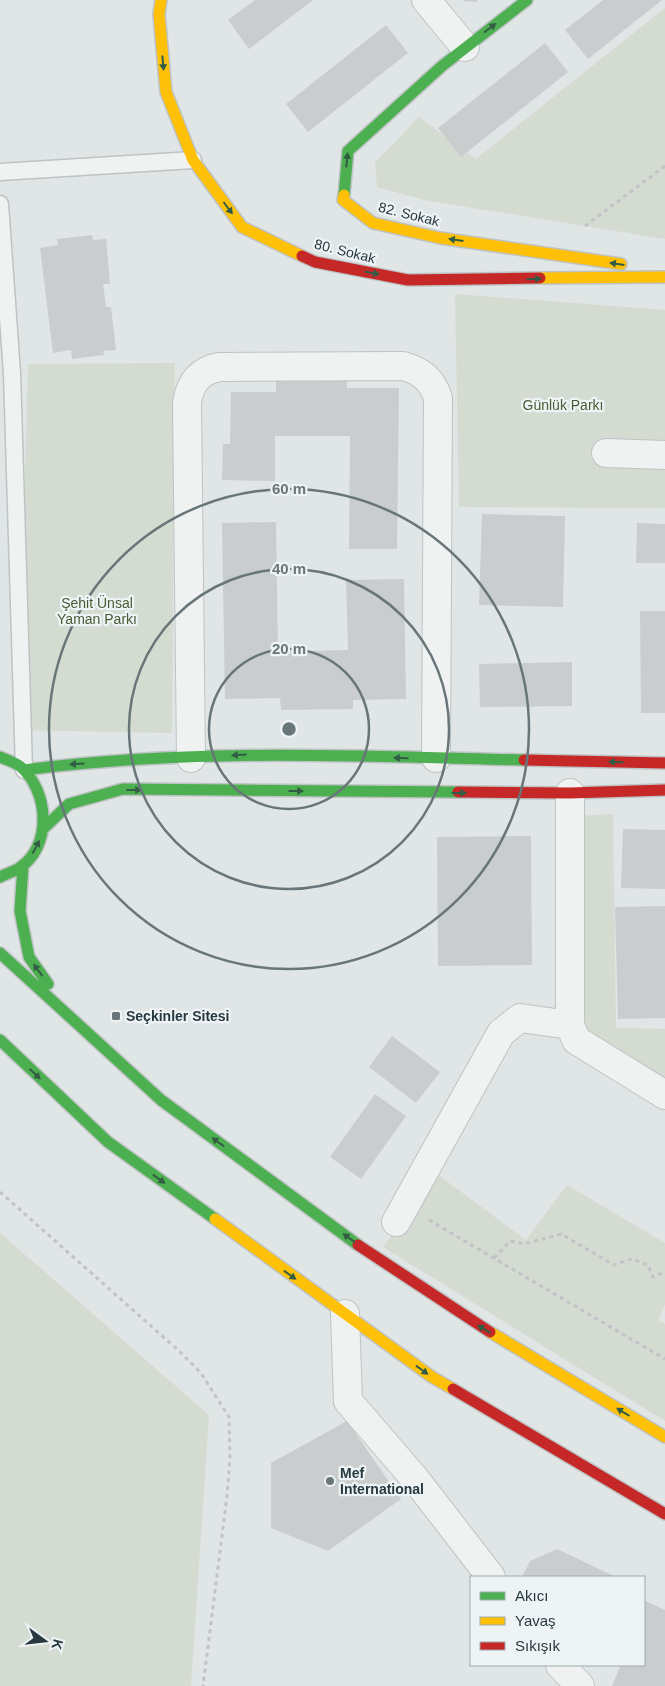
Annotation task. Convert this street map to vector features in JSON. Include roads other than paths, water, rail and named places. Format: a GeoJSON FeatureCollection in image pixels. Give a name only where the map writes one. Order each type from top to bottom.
{"type":"FeatureCollection","features":[{"type":"Feature","properties":{"kind":"main road","name":"82. Sokak"},"geometry":{"type":"LineString","coordinates":[[527,0],[465,47],[348,151],[343,200],[373,223],[431,236],[665,271]]}},
{"type":"Feature","properties":{"kind":"main road","name":"80. Sokak"},"geometry":{"type":"LineString","coordinates":[[160,5],[166,92],[193,160],[242,227],[315,262],[408,280],[665,278]]}},
{"type":"Feature","properties":{"kind":"main road"},"geometry":{"type":"LineString","coordinates":[[24,770],[62,765],[191,766],[243,754],[665,763]]}},
{"type":"Feature","properties":{"kind":"main road"},"geometry":{"type":"LineString","coordinates":[[0,757],[24,770],[37,786],[44,807],[44,828],[37,848],[23,865],[0,877]]}},
{"type":"Feature","properties":{"kind":"main road"},"geometry":{"type":"LineString","coordinates":[[191,766],[191,791]]}},
{"type":"Feature","properties":{"kind":"main road"},"geometry":{"type":"LineString","coordinates":[[44,828],[69,804],[123,790],[570,793],[581,791],[665,790]]}},
{"type":"Feature","properties":{"kind":"main road"},"geometry":{"type":"LineString","coordinates":[[23,865],[20,911],[29,957],[77,1024]]}},
{"type":"Feature","properties":{"kind":"main road"},"geometry":{"type":"LineString","coordinates":[[0,953],[161,1100],[368,1252],[468,1319],[665,1437]]}},
{"type":"Feature","properties":{"kind":"main road"},"geometry":{"type":"LineString","coordinates":[[0,1040],[108,1142],[432,1377],[665,1514]]}},
{"type":"Feature","properties":{"kind":"street"},"geometry":{"type":"LineString","coordinates":[[426,0],[465,47]]}},
{"type":"Feature","properties":{"kind":"street"},"geometry":{"type":"LineString","coordinates":[[191,766],[187,403],[189,391],[194,381],[201,374],[219,367],[403,366],[423,374],[430,381],[438,398],[436,758]]}},
{"type":"Feature","properties":{"kind":"street"},"geometry":{"type":"LineString","coordinates":[[606,453],[665,455]]}},
{"type":"Feature","properties":{"kind":"street"},"geometry":{"type":"LineString","coordinates":[[570,793],[570,1025],[576,1040],[665,1095]]}},
{"type":"Feature","properties":{"kind":"street"},"geometry":{"type":"LineString","coordinates":[[401,1214],[501,1033],[520,1018],[570,1025]]}},
{"type":"Feature","properties":{"kind":"street"},"geometry":{"type":"LineString","coordinates":[[345,1314],[348,1401],[416,1480],[490,1576]]}},
{"type":"Feature","properties":{"kind":"street"},"geometry":{"type":"LineString","coordinates":[[561,1666],[580,1686]]}},
{"type":"Feature","properties":{"kind":"lane"},"geometry":{"type":"LineString","coordinates":[[0,172],[193,160]]}},
{"type":"Feature","properties":{"kind":"lane"},"geometry":{"type":"LineString","coordinates":[[0,204],[12,372],[24,770]]}},
{"type":"Feature","properties":{"kind":"place","name":"Seçkinler Sitesi"},"geometry":{"type":"Point","coordinates":[116,1016]}},
{"type":"Feature","properties":{"kind":"place","name":"Mef International"},"geometry":{"type":"Point","coordinates":[330,1481]}},
{"type":"Feature","properties":{"kind":"park label","name":"Günlük Parkı"},"geometry":{"type":"Point","coordinates":[563,405]}},
{"type":"Feature","properties":{"kind":"park label","name":"Şehit Ünsal Yaman Parkı"},"geometry":{"type":"Point","coordinates":[97,612]}}]}
